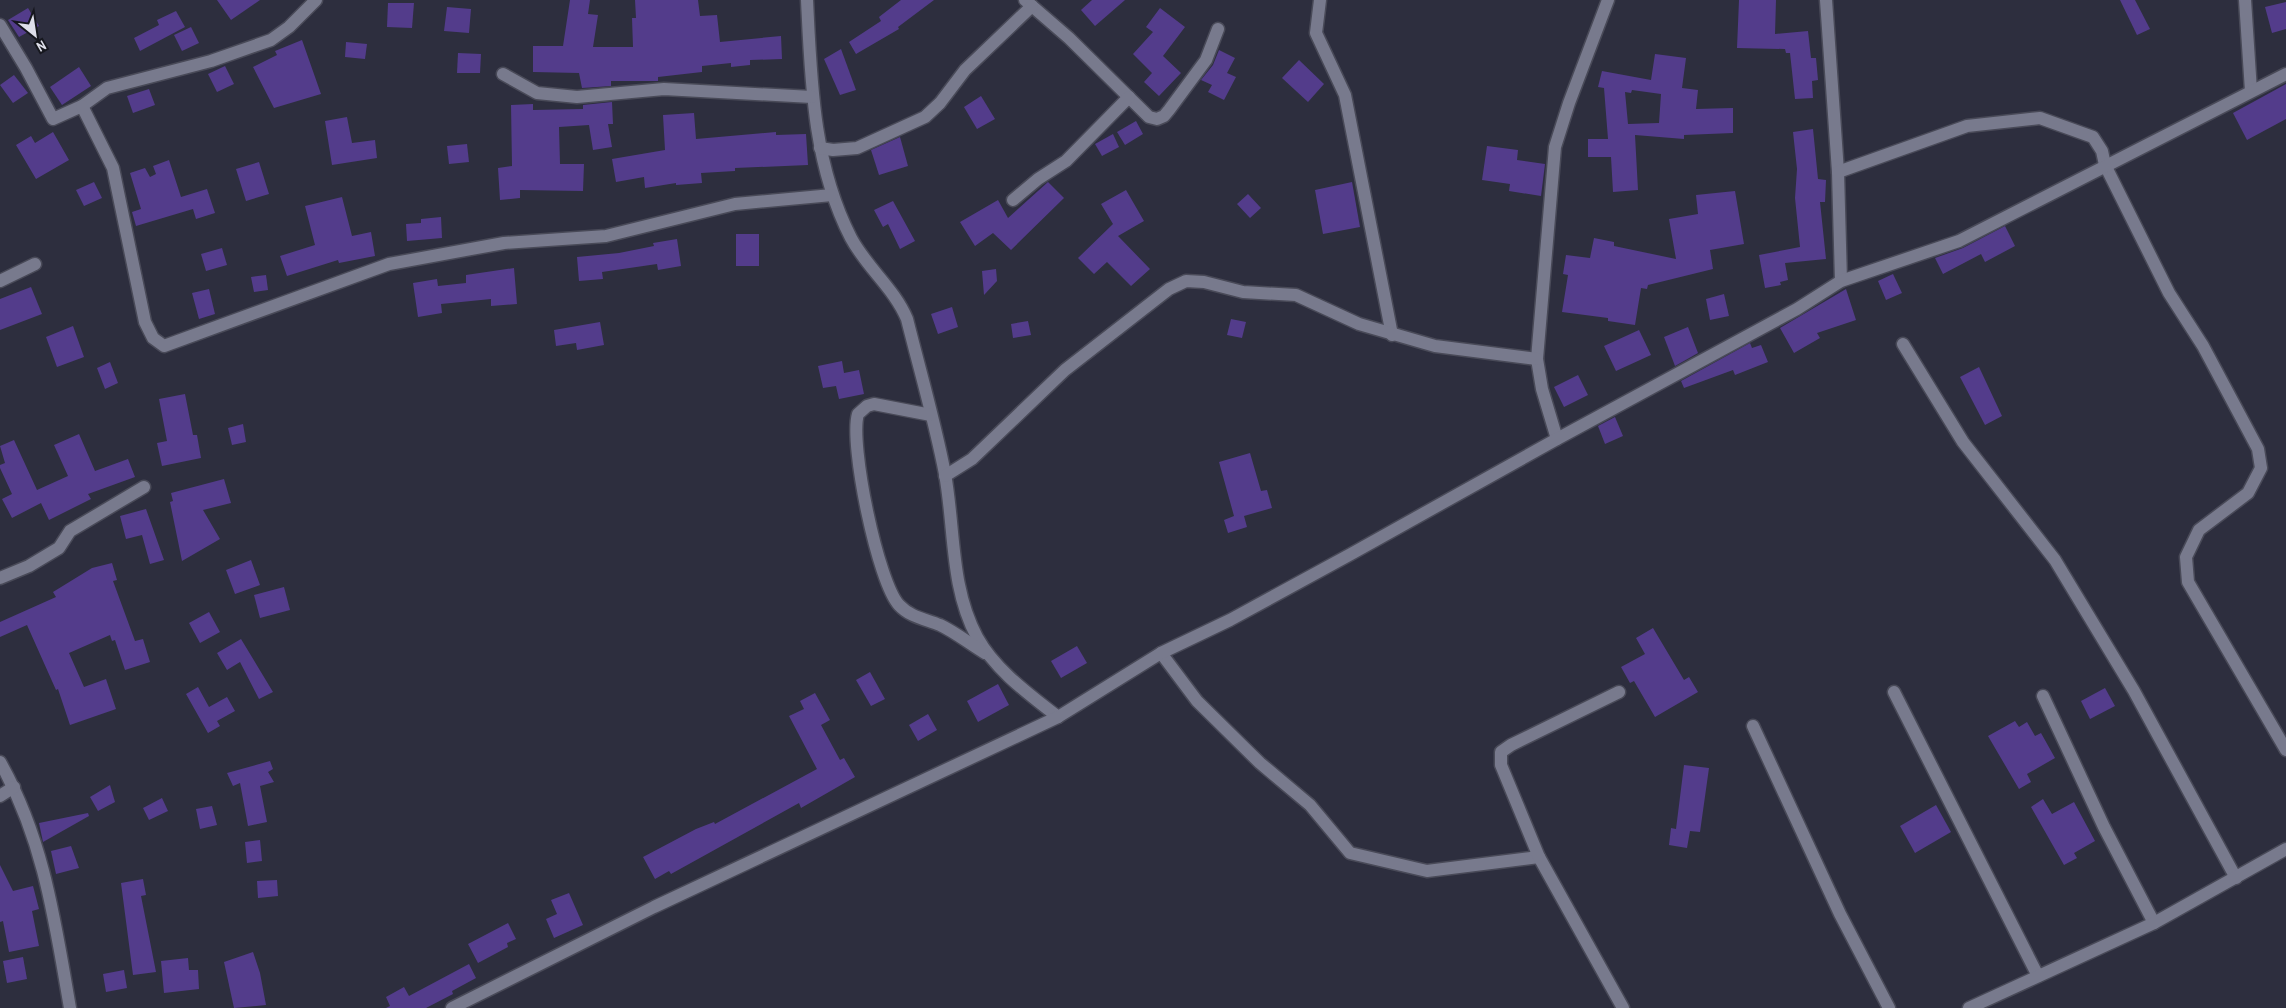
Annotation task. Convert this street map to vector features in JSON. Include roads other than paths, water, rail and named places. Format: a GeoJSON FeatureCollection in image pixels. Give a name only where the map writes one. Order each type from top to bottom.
{"type":"FeatureCollection","features":[{"type":"Feature","properties":{"kind":"street"},"geometry":{"type":"LineString","coordinates":[[0,25],[26,68],[53,119],[82,106],[107,88],[211,61],[271,40],[289,27],[316,0]]}},
{"type":"Feature","properties":{"kind":"street"},"geometry":{"type":"LineString","coordinates":[[808,0],[812,97],[820,148],[832,195],[862,257],[901,306],[931,415],[945,476],[956,575],[968,617],[978,638],[992,657],[1021,688],[1058,717]]}},
{"type":"Feature","properties":{"kind":"street"},"geometry":{"type":"LineString","coordinates":[[1320,0],[1316,33],[1345,95],[1392,334]]}},
{"type":"Feature","properties":{"kind":"street"},"geometry":{"type":"LineString","coordinates":[[1557,439],[1542,389],[1536,359],[1555,147],[1569,103],[1608,0]]}},
{"type":"Feature","properties":{"kind":"street"},"geometry":{"type":"LineString","coordinates":[[1826,0],[1838,172],[1841,281]]}},
{"type":"Feature","properties":{"kind":"street"},"geometry":{"type":"LineString","coordinates":[[2246,0],[2251,92]]}},
{"type":"Feature","properties":{"kind":"street"},"geometry":{"type":"LineString","coordinates":[[820,148],[833,150],[857,148],[926,117],[940,103],[965,70],[1028,3],[1069,38],[1149,116],[1156,119],[1164,116],[1206,60],[1218,29]]}},
{"type":"Feature","properties":{"kind":"street"},"geometry":{"type":"LineString","coordinates":[[503,74],[537,93],[577,96],[664,88],[812,97]]}},
{"type":"Feature","properties":{"kind":"street"},"geometry":{"type":"LineString","coordinates":[[452,1008],[654,906],[1058,717],[1161,653],[1247,610],[1797,309],[1841,281],[1959,241],[2286,74]]}},
{"type":"Feature","properties":{"kind":"street"},"geometry":{"type":"LineString","coordinates":[[1014,200],[1038,179],[1066,161],[1129,97]]}},
{"type":"Feature","properties":{"kind":"street"},"geometry":{"type":"LineString","coordinates":[[82,106],[113,168],[145,322],[153,338],[164,346],[389,264],[504,243],[606,236],[735,204],[832,195]]}},
{"type":"Feature","properties":{"kind":"street"},"geometry":{"type":"LineString","coordinates":[[1838,172],[1967,126],[2040,118],[2093,137],[2102,151],[2105,165],[2169,293],[2203,346],[2258,449],[2261,468],[2248,493],[2198,530],[2186,557],[2188,582],[2286,750]]}},
{"type":"Feature","properties":{"kind":"street"},"geometry":{"type":"LineString","coordinates":[[0,282],[35,264]]}},
{"type":"Feature","properties":{"kind":"street"},"geometry":{"type":"LineString","coordinates":[[945,476],[972,459],[1065,370],[1169,290],[1186,281],[1204,282],[1243,292],[1296,295],[1359,324],[1435,346],[1536,359]]}},
{"type":"Feature","properties":{"kind":"street"},"geometry":{"type":"LineString","coordinates":[[1903,344],[1963,442],[2054,560],[2134,691],[2236,878]]}},
{"type":"Feature","properties":{"kind":"street"},"geometry":{"type":"LineString","coordinates":[[931,415],[874,404],[866,406],[858,414],[856,434],[861,474],[877,552],[885,580],[899,605],[920,619],[940,625],[992,657]]}},
{"type":"Feature","properties":{"kind":"street"},"geometry":{"type":"LineString","coordinates":[[0,578],[30,566],[59,548],[70,531],[144,488]]}},
{"type":"Feature","properties":{"kind":"street"},"geometry":{"type":"LineString","coordinates":[[1161,653],[1197,701],[1260,763],[1310,804],[1350,853],[1427,871],[1539,857]]}},
{"type":"Feature","properties":{"kind":"street"},"geometry":{"type":"LineString","coordinates":[[1619,692],[1511,745],[1501,752],[1501,766],[1539,857],[1623,1008]]}},
{"type":"Feature","properties":{"kind":"street"},"geometry":{"type":"LineString","coordinates":[[1894,692],[2038,976]]}},
{"type":"Feature","properties":{"kind":"street"},"geometry":{"type":"LineString","coordinates":[[2043,696],[2104,827],[2154,923]]}},
{"type":"Feature","properties":{"kind":"street"},"geometry":{"type":"LineString","coordinates":[[1753,726],[1840,914],[1889,1008]]}},
{"type":"Feature","properties":{"kind":"street"},"geometry":{"type":"LineString","coordinates":[[0,762],[14,787],[50,892],[70,1008]]}},
{"type":"Feature","properties":{"kind":"street"},"geometry":{"type":"LineString","coordinates":[[0,796],[14,787]]}},
{"type":"Feature","properties":{"kind":"street"},"geometry":{"type":"LineString","coordinates":[[1969,1008],[2154,923],[2286,849]]}}]}
